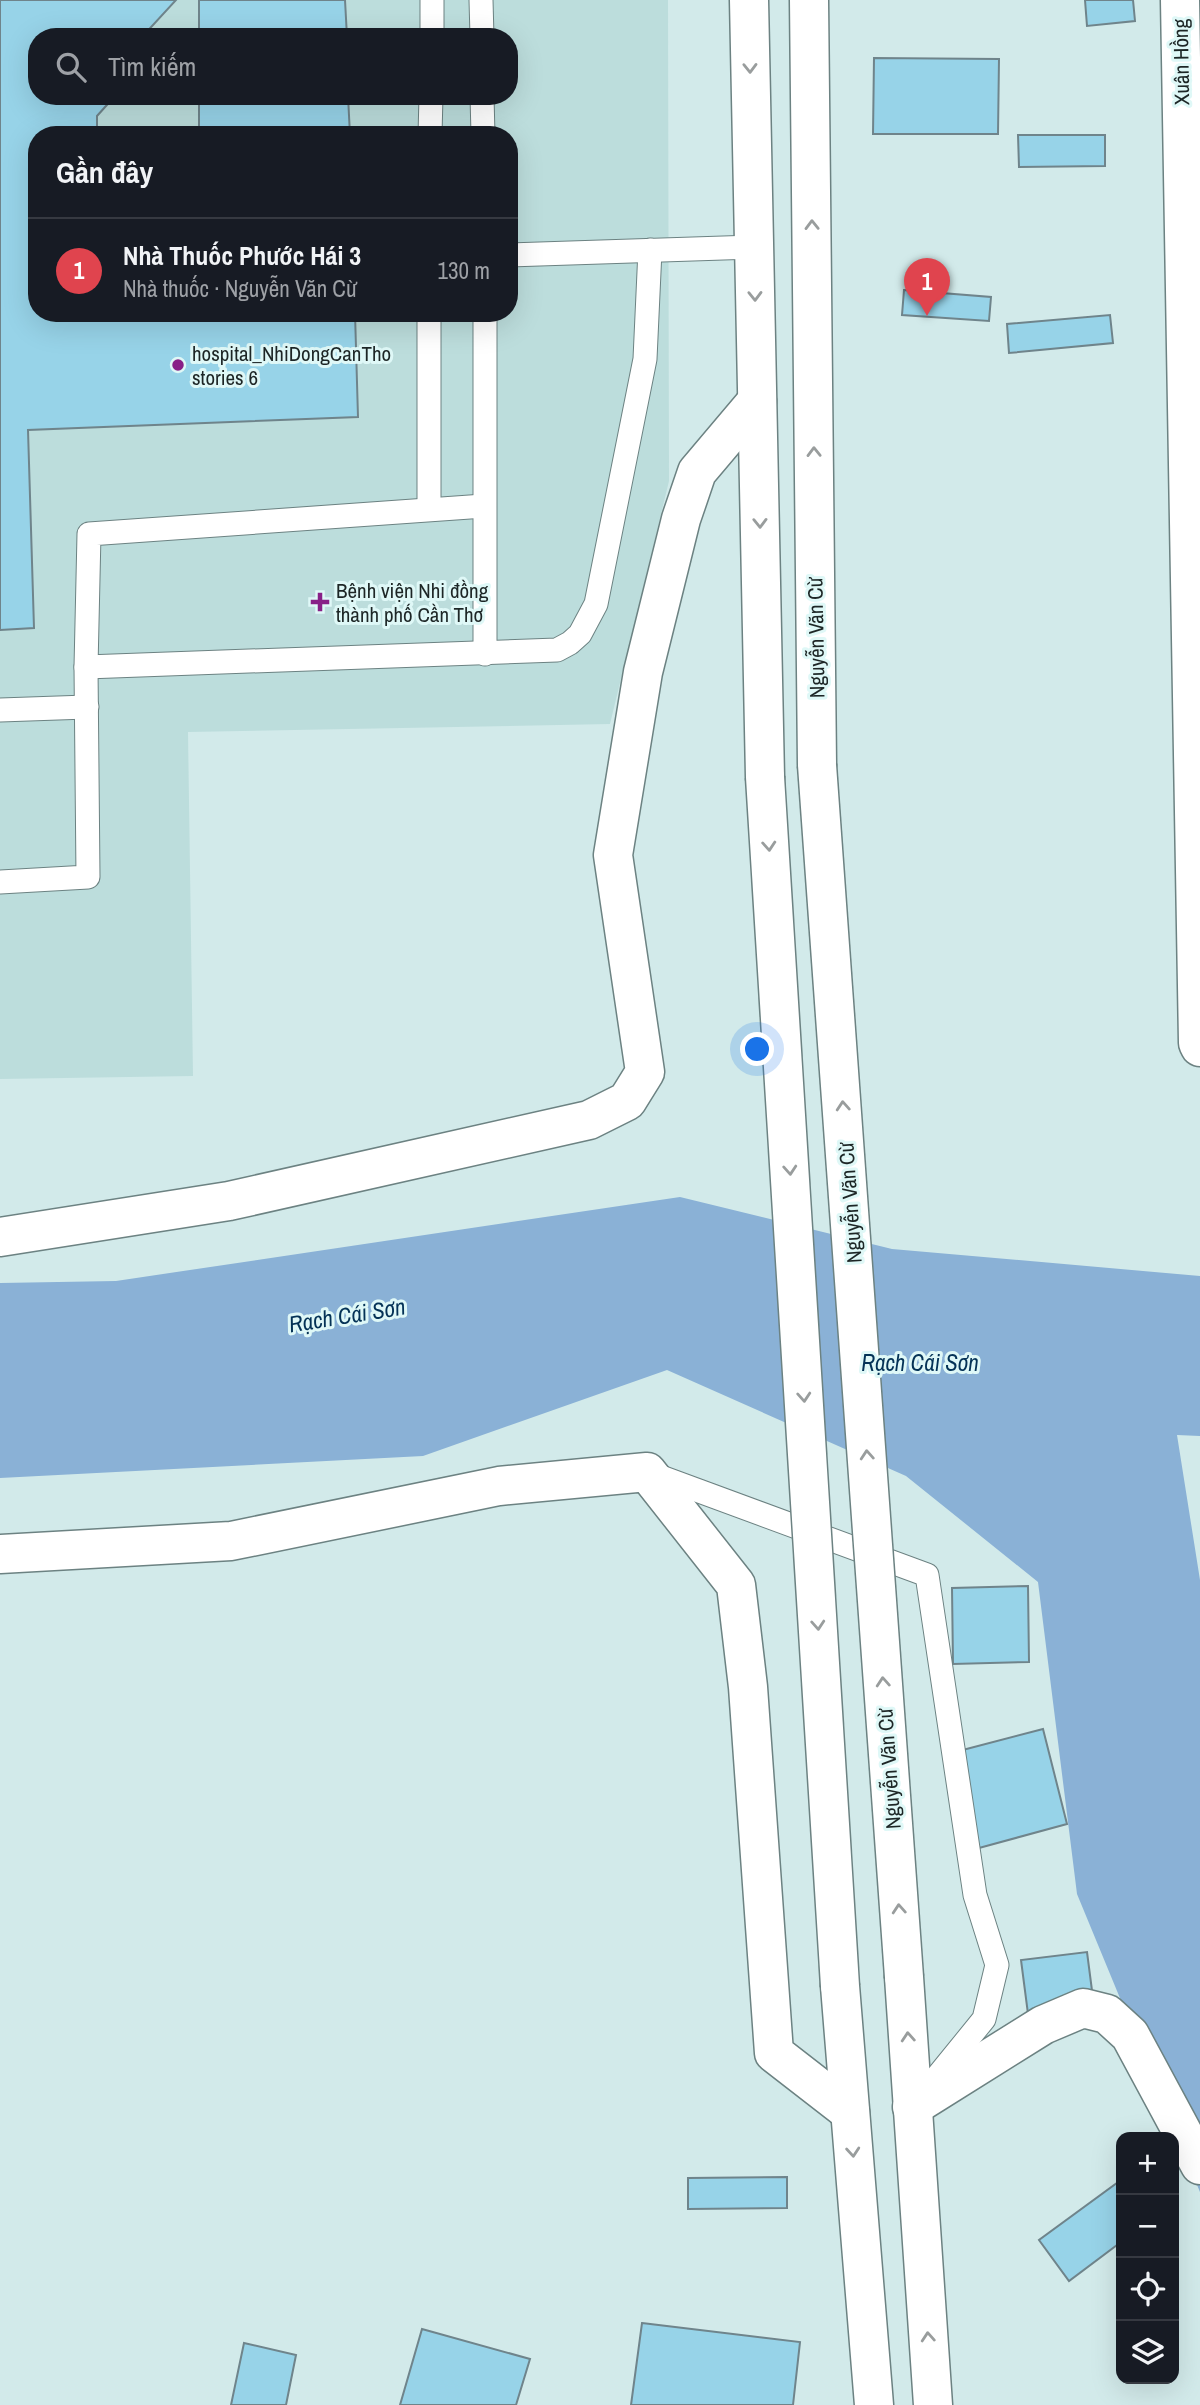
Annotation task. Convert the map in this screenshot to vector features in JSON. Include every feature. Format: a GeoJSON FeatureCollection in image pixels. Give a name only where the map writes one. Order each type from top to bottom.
{"type":"FeatureCollection","features":[{"type":"Feature","properties":{"kind":"main road"},"geometry":{"type":"LineString","coordinates":[[749,0],[765,777],[840,1986],[874,2405]]}},
{"type":"Feature","properties":{"kind":"main road","name":"Nguyễn Văn Cừ"},"geometry":{"type":"LineString","coordinates":[[809,0],[817,765],[933,2405]]}},
{"type":"Feature","properties":{"kind":"main road","name":"Xuân Hồng"},"geometry":{"type":"LineString","coordinates":[[1180,0],[1200,1047]]}},
{"type":"Feature","properties":{"kind":"main road"},"geometry":{"type":"LineString","coordinates":[[0,1237],[229,1202],[589,1120],[627,1101],[645,1072],[613,855],[643,673],[681,519],[697,472],[757,401]]}},
{"type":"Feature","properties":{"kind":"main road"},"geometry":{"type":"LineString","coordinates":[[0,1554],[231,1541],[499,1486],[647,1472],[736,1584],[748,1686],[774,2053],[850,2112]]}},
{"type":"Feature","properties":{"kind":"main road"},"geometry":{"type":"LineString","coordinates":[[912,2107],[1043,2025],[1083,2008],[1107,2014],[1130,2035],[1200,2165]]}},
{"type":"Feature","properties":{"kind":"lane"},"geometry":{"type":"LineString","coordinates":[[432,0],[432,28]]}},
{"type":"Feature","properties":{"kind":"lane"},"geometry":{"type":"LineString","coordinates":[[481,0],[482,28]]}},
{"type":"Feature","properties":{"kind":"lane"},"geometry":{"type":"LineString","coordinates":[[430,126],[431,105]]}},
{"type":"Feature","properties":{"kind":"lane"},"geometry":{"type":"LineString","coordinates":[[482,105],[483,126]]}},
{"type":"Feature","properties":{"kind":"lane"},"geometry":{"type":"LineString","coordinates":[[518,255],[754,247]]}},
{"type":"Feature","properties":{"kind":"lane"},"geometry":{"type":"LineString","coordinates":[[86,667],[485,654],[557,650],[570,643],[580,634],[596,604],[645,359],[650,250]]}},
{"type":"Feature","properties":{"kind":"lane"},"geometry":{"type":"LineString","coordinates":[[429,322],[429,509]]}},
{"type":"Feature","properties":{"kind":"lane"},"geometry":{"type":"LineString","coordinates":[[485,322],[485,654]]}},
{"type":"Feature","properties":{"kind":"lane"},"geometry":{"type":"LineString","coordinates":[[0,882],[88,877],[86,667],[89,534],[484,506]]}},
{"type":"Feature","properties":{"kind":"lane"},"geometry":{"type":"LineString","coordinates":[[0,710],[87,707]]}},
{"type":"Feature","properties":{"kind":"lane"},"geometry":{"type":"LineString","coordinates":[[647,1472],[927,1575],[975,1895],[997,1965],[984,2019],[912,2107]]}},
{"type":"Feature","properties":{"kind":"shaded area","name":"Bệnh viện Nhi đồng thành phố Cần Thơ"},"geometry":{"type":"Polygon","coordinates":[[[0,0],[668,0],[669,481],[610,724],[188,732],[193,1076],[0,1079],[0,0]]]}},
{"type":"Feature","properties":{"kind":"water","name":"Rạch Cái Sơn"},"geometry":{"type":"Polygon","coordinates":[[[680,1197],[892,1249],[1200,1276],[1200,1436],[1177,1435],[1200,1580],[1200,2192],[1179,2141],[1179,2132],[1175,2132],[1077,1894],[1038,1582],[906,1476],[667,1370],[423,1456],[0,1478],[0,1283],[116,1281],[680,1197]]]}},
{"type":"Feature","properties":{"kind":"building","name":"hospital_NhiDongCanTho stories 6"},"geometry":{"type":"Polygon","coordinates":[[[0,0],[176,0],[150,28],[28,28],[28,105],[107,105],[97,116],[97,126],[28,126],[28,322],[355,322],[358,417],[28,430],[34,628],[0,630],[0,0]]]}},
{"type":"Feature","properties":{"kind":"building"},"geometry":{"type":"Polygon","coordinates":[[[199,0],[345,0],[347,28],[199,28],[199,0]]]}},
{"type":"Feature","properties":{"kind":"building"},"geometry":{"type":"Polygon","coordinates":[[[1085,0],[1133,0],[1135,21],[1087,26],[1085,0]]]}},
{"type":"Feature","properties":{"kind":"building"},"geometry":{"type":"Polygon","coordinates":[[[874,58],[999,59],[998,134],[873,134],[874,58]]]}},
{"type":"Feature","properties":{"kind":"building"},"geometry":{"type":"Polygon","coordinates":[[[199,105],[348,105],[350,126],[199,126],[199,105]]]}},
{"type":"Feature","properties":{"kind":"building"},"geometry":{"type":"Polygon","coordinates":[[[1018,135],[1105,135],[1105,166],[1019,167],[1018,135]]]}},
{"type":"Feature","properties":{"kind":"building"},"geometry":{"type":"Polygon","coordinates":[[[904,290],[991,297],[989,321],[902,315],[904,290]]]}},
{"type":"Feature","properties":{"kind":"building"},"geometry":{"type":"Polygon","coordinates":[[[1110,315],[1113,343],[1009,353],[1007,324],[1110,315]]]}},
{"type":"Feature","properties":{"kind":"building"},"geometry":{"type":"Polygon","coordinates":[[[1028,1586],[1029,1662],[953,1664],[952,1588],[1028,1586]]]}},
{"type":"Feature","properties":{"kind":"building"},"geometry":{"type":"Polygon","coordinates":[[[1043,1729],[1067,1824],[979,1848],[955,1752],[1043,1729]]]}},
{"type":"Feature","properties":{"kind":"building"},"geometry":{"type":"Polygon","coordinates":[[[1087,1952],[1094,2006],[1028,2014],[1021,1960],[1087,1952]]]}},
{"type":"Feature","properties":{"kind":"building"},"geometry":{"type":"Polygon","coordinates":[[[787,2177],[787,2208],[688,2209],[688,2178],[787,2177]]]}},
{"type":"Feature","properties":{"kind":"building"},"geometry":{"type":"Polygon","coordinates":[[[1116,2184],[1116,2246],[1069,2281],[1039,2240],[1116,2184]]]}},
{"type":"Feature","properties":{"kind":"building"},"geometry":{"type":"Polygon","coordinates":[[[642,2323],[800,2342],[793,2405],[631,2405],[642,2323]]]}},
{"type":"Feature","properties":{"kind":"building"},"geometry":{"type":"Polygon","coordinates":[[[422,2329],[530,2359],[516,2405],[400,2405],[422,2329]]]}},
{"type":"Feature","properties":{"kind":"building"},"geometry":{"type":"Polygon","coordinates":[[[244,2343],[296,2355],[286,2405],[231,2405],[244,2343]]]}},
{"type":"Feature","properties":{"kind":"place","name":"Nhà Thuốc Phước Hái 3"},"geometry":{"type":"Point","coordinates":[927,316]}},
{"type":"Feature","properties":{"kind":"place","name":"hospital_NhiDongCanTho stories 6"},"geometry":{"type":"Point","coordinates":[178,365]}},
{"type":"Feature","properties":{"kind":"place","name":"Bệnh viện Nhi đồng thành phố Cần Thơ"},"geometry":{"type":"Point","coordinates":[320,602]}}]}
